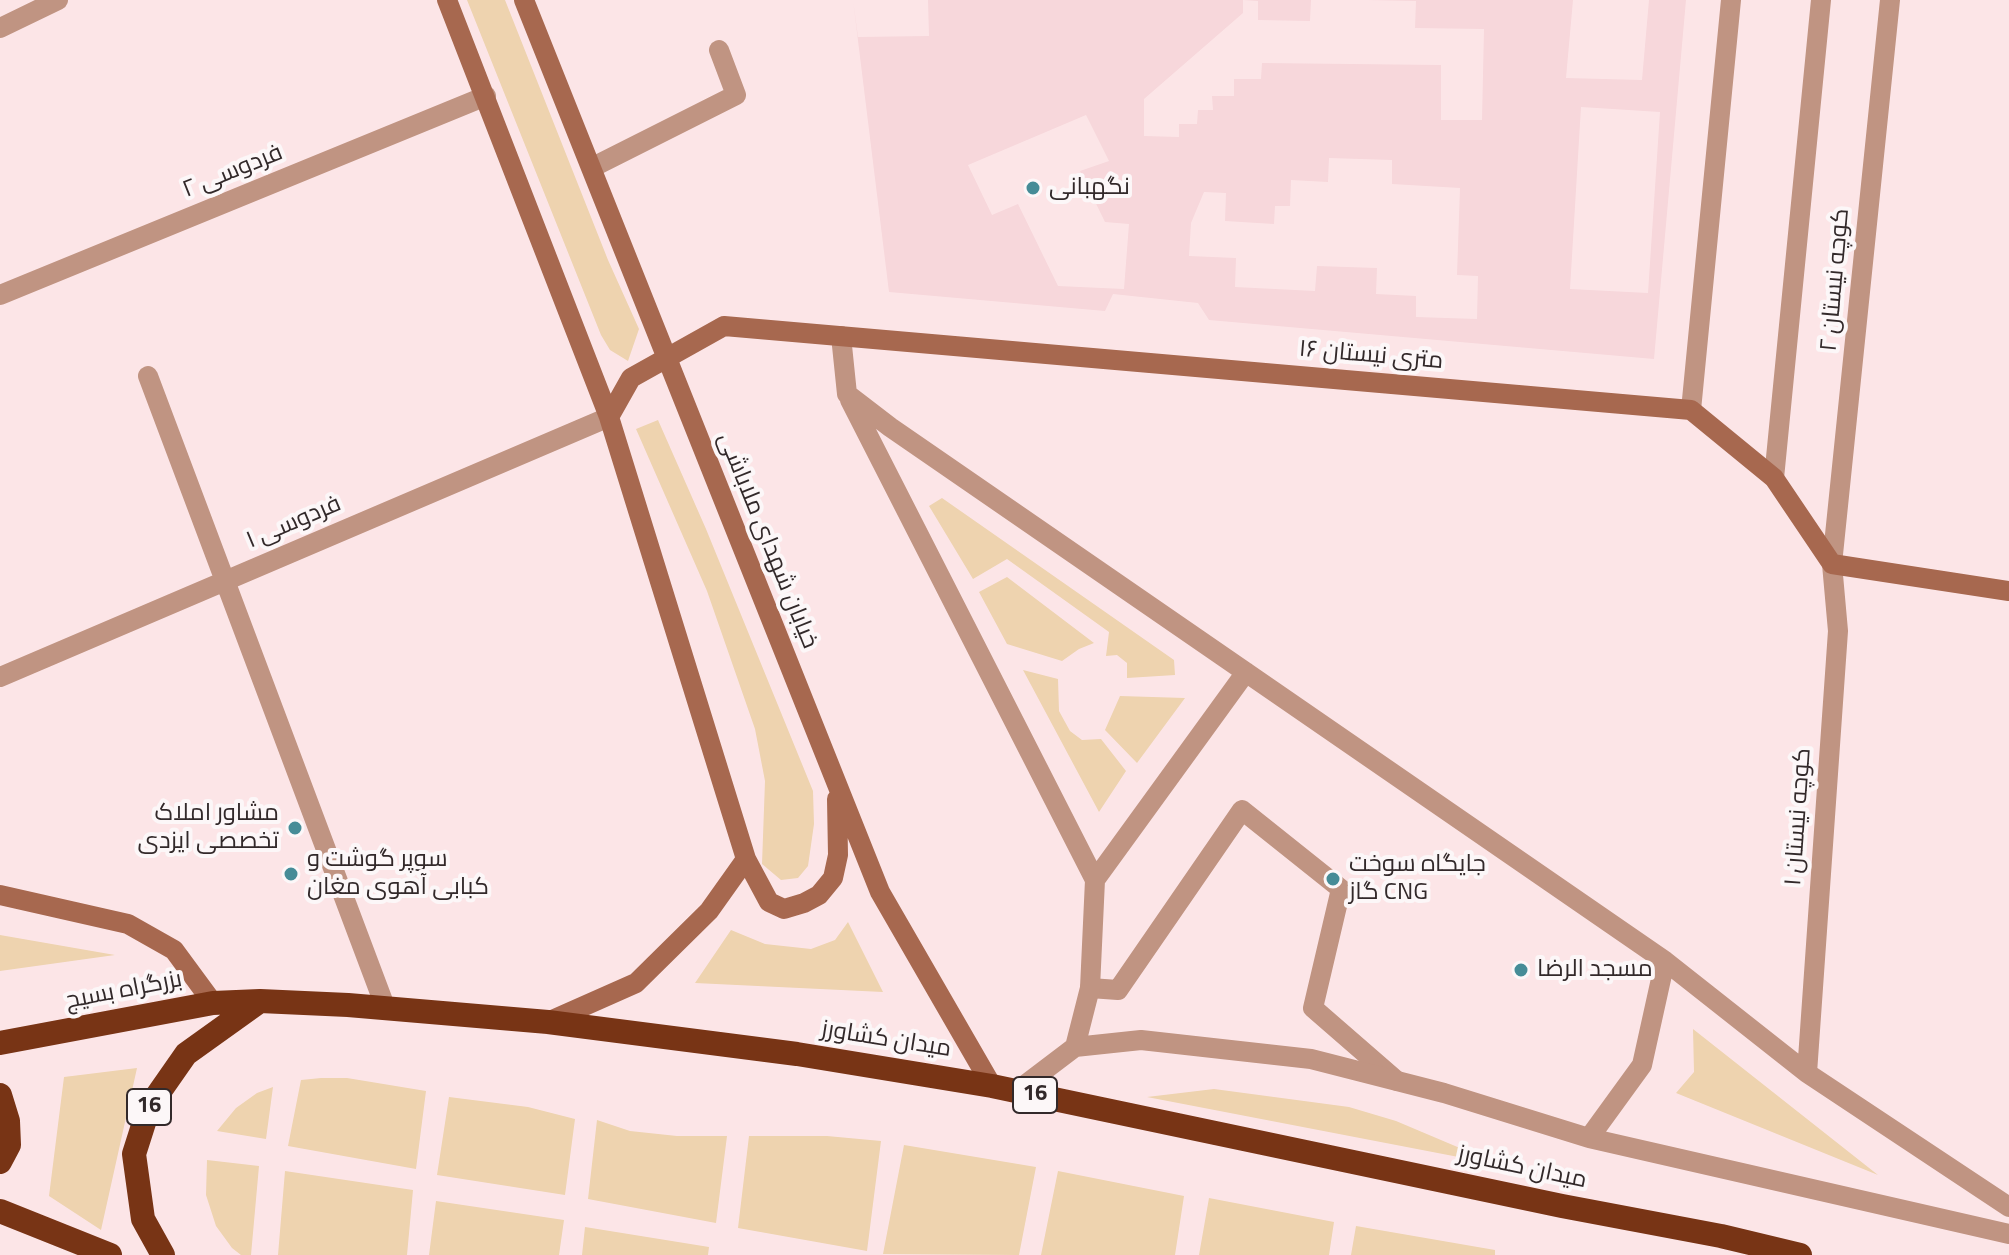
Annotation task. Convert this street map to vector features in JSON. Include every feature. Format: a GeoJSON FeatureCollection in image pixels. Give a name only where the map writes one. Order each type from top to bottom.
{"type":"FeatureCollection","features":[{"type":"Feature","properties":{"kind":"highway","name":"میدان کشاورز"},"geometry":{"type":"LineString","coordinates":[[260,1001],[548,1022],[797,1054],[992,1086],[1562,1206],[1721,1236],[1800,1255]]}},
{"type":"Feature","properties":{"kind":"highway","name":"بزرگراه بسیج"},"geometry":{"type":"LineString","coordinates":[[0,1043],[213,1003],[260,1001]]}},
{"type":"Feature","properties":{"kind":"highway","name":"16"},"geometry":{"type":"LineString","coordinates":[[163,1255],[143,1219],[134,1154],[149,1107],[186,1054],[260,1001]]}},
{"type":"Feature","properties":{"kind":"highway"},"geometry":{"type":"LineString","coordinates":[[0,1095],[8,1121],[9,1145],[0,1162]]}},
{"type":"Feature","properties":{"kind":"highway"},"geometry":{"type":"LineString","coordinates":[[0,1211],[110,1255]]}},
{"type":"Feature","properties":{"kind":"main road"},"geometry":{"type":"LineString","coordinates":[[447,0],[609,417],[746,859],[769,902],[784,909],[804,903],[819,895],[833,878],[838,855],[837,787]]}},
{"type":"Feature","properties":{"kind":"main road","name":"خیابان شهدای ملاباشی"},"geometry":{"type":"LineString","coordinates":[[524,0],[880,892],[992,1086]]}},
{"type":"Feature","properties":{"kind":"main road","name":"۱۶ متری نیستان"},"geometry":{"type":"LineString","coordinates":[[609,417],[631,378],[724,326],[1691,410]]}},
{"type":"Feature","properties":{"kind":"main road"},"geometry":{"type":"LineString","coordinates":[[1691,410],[1774,478],[1832,564],[2009,591]]}},
{"type":"Feature","properties":{"kind":"main road"},"geometry":{"type":"LineString","coordinates":[[548,1022],[636,983],[709,911],[746,859]]}},
{"type":"Feature","properties":{"kind":"main road"},"geometry":{"type":"LineString","coordinates":[[0,895],[128,924],[174,950],[213,1003]]}},
{"type":"Feature","properties":{"kind":"street"},"geometry":{"type":"LineString","coordinates":[[0,28],[58,0]]}},
{"type":"Feature","properties":{"kind":"street"},"geometry":{"type":"LineString","coordinates":[[1691,410],[1731,0]]}},
{"type":"Feature","properties":{"kind":"street"},"geometry":{"type":"LineString","coordinates":[[1774,478],[1821,0]]}},
{"type":"Feature","properties":{"kind":"street","name":"کوچه نیستان ۲"},"geometry":{"type":"LineString","coordinates":[[1832,564],[1890,0]]}},
{"type":"Feature","properties":{"kind":"street"},"geometry":{"type":"LineString","coordinates":[[593,167],[736,95],[719,50]]}},
{"type":"Feature","properties":{"kind":"street","name":"فردوسی ۲"},"geometry":{"type":"LineString","coordinates":[[0,295],[486,96]]}},
{"type":"Feature","properties":{"kind":"street"},"geometry":{"type":"LineString","coordinates":[[841,336],[847,394],[1095,880],[1090,988],[1075,1047]]}},
{"type":"Feature","properties":{"kind":"street"},"geometry":{"type":"LineString","coordinates":[[148,376],[386,1009]]}},
{"type":"Feature","properties":{"kind":"street"},"geometry":{"type":"LineString","coordinates":[[847,394],[890,427],[1665,961],[1807,1073],[2009,1207]]}},
{"type":"Feature","properties":{"kind":"street","name":"فردوسی ۱"},"geometry":{"type":"LineString","coordinates":[[0,677],[609,417]]}},
{"type":"Feature","properties":{"kind":"street","name":"کوچه نیستان ۱"},"geometry":{"type":"LineString","coordinates":[[1807,1073],[1838,631],[1832,564]]}},
{"type":"Feature","properties":{"kind":"street"},"geometry":{"type":"LineString","coordinates":[[1095,880],[1246,672]]}},
{"type":"Feature","properties":{"kind":"street"},"geometry":{"type":"LineString","coordinates":[[1090,988],[1118,990],[1242,810],[1341,889],[1313,1008],[1397,1081]]}},
{"type":"Feature","properties":{"kind":"street"},"geometry":{"type":"LineString","coordinates":[[1589,1138],[1642,1065],[1665,961]]}},
{"type":"Feature","properties":{"kind":"street"},"geometry":{"type":"LineString","coordinates":[[1017,1091],[1075,1047],[1141,1040],[1311,1059],[1444,1093],[1589,1138],[2009,1234]]}},
{"type":"Feature","properties":{"kind":"shaded area"},"geometry":{"type":"Polygon","coordinates":[[[467,0],[505,0],[608,260],[639,329],[628,361],[610,350],[601,335],[467,0]]]}},
{"type":"Feature","properties":{"kind":"shaded area"},"geometry":{"type":"Polygon","coordinates":[[[853,0],[858,37],[929,36],[928,0],[1243,0],[1243,13],[1144,99],[1144,136],[1179,137],[1179,124],[1197,124],[1198,110],[1213,110],[1212,96],[1234,96],[1234,79],[1261,79],[1262,63],[1441,65],[1441,120],[1482,120],[1484,29],[1415,28],[1416,1],[1367,0],[1573,0],[1566,78],[1642,80],[1649,0],[1686,0],[1654,359],[1209,320],[1198,303],[1113,294],[1105,311],[889,292],[853,0]],[[1581,107],[1570,289],[1648,293],[1660,112],[1581,107]],[[1086,115],[968,165],[992,215],[1018,204],[1058,286],[1124,289],[1129,224],[1105,222],[1080,171],[1109,161],[1086,115]],[[1329,158],[1328,182],[1291,180],[1290,206],[1275,206],[1274,224],[1225,221],[1226,193],[1204,192],[1191,223],[1189,256],[1236,258],[1235,287],[1315,291],[1317,266],[1377,268],[1376,294],[1416,296],[1416,317],[1477,319],[1478,276],[1457,275],[1460,188],[1392,184],[1392,160],[1329,158]]]}},
{"type":"Feature","properties":{"kind":"shaded area"},"geometry":{"type":"Polygon","coordinates":[[[1243,0],[1311,0],[1310,21],[1258,20],[1258,1],[1243,0]]]}},
{"type":"Feature","properties":{"kind":"shaded area"},"geometry":{"type":"Polygon","coordinates":[[[658,420],[813,791],[814,824],[808,866],[798,878],[781,880],[762,864],[765,781],[755,729],[707,591],[636,429],[658,420]]]}},
{"type":"Feature","properties":{"kind":"shaded area"},"geometry":{"type":"Polygon","coordinates":[[[942,498],[1174,660],[1175,675],[1127,678],[1127,663],[1117,655],[1106,656],[1109,632],[1007,559],[973,579],[929,506],[942,498]]]}},
{"type":"Feature","properties":{"kind":"shaded area"},"geometry":{"type":"Polygon","coordinates":[[[1007,577],[1094,643],[1062,661],[1007,644],[979,592],[1007,577]]]}},
{"type":"Feature","properties":{"kind":"shaded area"},"geometry":{"type":"Polygon","coordinates":[[[1023,670],[1058,679],[1059,711],[1070,731],[1082,740],[1101,739],[1126,771],[1099,812],[1023,670]]]}},
{"type":"Feature","properties":{"kind":"shaded area"},"geometry":{"type":"Polygon","coordinates":[[[1120,696],[1185,698],[1137,763],[1105,730],[1120,696]]]}},
{"type":"Feature","properties":{"kind":"shaded area"},"geometry":{"type":"Polygon","coordinates":[[[848,922],[883,992],[695,983],[731,930],[765,944],[811,949],[835,940],[848,922]]]}},
{"type":"Feature","properties":{"kind":"shaded area"},"geometry":{"type":"Polygon","coordinates":[[[0,935],[115,955],[0,971],[0,935]]]}},
{"type":"Feature","properties":{"kind":"shaded area"},"geometry":{"type":"Polygon","coordinates":[[[1693,1029],[1878,1175],[1676,1093],[1694,1072],[1693,1029]]]}},
{"type":"Feature","properties":{"kind":"shaded area"},"geometry":{"type":"Polygon","coordinates":[[[137,1068],[101,1230],[49,1196],[64,1077],[137,1068]]]}},
{"type":"Feature","properties":{"kind":"shaded area"},"geometry":{"type":"Polygon","coordinates":[[[347,1078],[426,1091],[416,1169],[288,1146],[301,1080],[347,1078]]]}},
{"type":"Feature","properties":{"kind":"shaded area"},"geometry":{"type":"Polygon","coordinates":[[[273,1087],[266,1139],[217,1131],[236,1108],[257,1093],[273,1087]]]}},
{"type":"Feature","properties":{"kind":"shaded area"},"geometry":{"type":"Polygon","coordinates":[[[1214,1089],[1349,1107],[1396,1121],[1500,1165],[1147,1097],[1214,1089]]]}},
{"type":"Feature","properties":{"kind":"shaded area"},"geometry":{"type":"Polygon","coordinates":[[[449,1097],[528,1107],[575,1119],[565,1195],[437,1175],[449,1097]]]}},
{"type":"Feature","properties":{"kind":"shaded area"},"geometry":{"type":"Polygon","coordinates":[[[597,1120],[630,1131],[677,1136],[727,1136],[716,1223],[588,1199],[597,1120]]]}},
{"type":"Feature","properties":{"kind":"shaded area"},"geometry":{"type":"Polygon","coordinates":[[[749,1136],[827,1136],[881,1141],[867,1251],[738,1228],[749,1136]]]}},
{"type":"Feature","properties":{"kind":"shaded area"},"geometry":{"type":"Polygon","coordinates":[[[904,1145],[1036,1167],[1019,1255],[883,1254],[904,1145]]]}},
{"type":"Feature","properties":{"kind":"shaded area"},"geometry":{"type":"Polygon","coordinates":[[[207,1160],[259,1166],[251,1255],[241,1255],[232,1248],[216,1226],[206,1195],[207,1160]]]}},
{"type":"Feature","properties":{"kind":"shaded area"},"geometry":{"type":"Polygon","coordinates":[[[285,1171],[413,1190],[407,1255],[278,1255],[285,1171]]]}},
{"type":"Feature","properties":{"kind":"shaded area"},"geometry":{"type":"Polygon","coordinates":[[[1058,1171],[1184,1196],[1175,1255],[1041,1255],[1058,1171]]]}},
{"type":"Feature","properties":{"kind":"shaded area"},"geometry":{"type":"Polygon","coordinates":[[[1209,1198],[1334,1222],[1329,1255],[1199,1255],[1209,1198]]]}},
{"type":"Feature","properties":{"kind":"shaded area"},"geometry":{"type":"Polygon","coordinates":[[[436,1201],[564,1220],[559,1255],[429,1255],[436,1201]]]}},
{"type":"Feature","properties":{"kind":"shaded area"},"geometry":{"type":"Polygon","coordinates":[[[1356,1226],[1495,1250],[1495,1255],[1351,1255],[1356,1226]]]}},
{"type":"Feature","properties":{"kind":"shaded area"},"geometry":{"type":"Polygon","coordinates":[[[585,1227],[709,1247],[708,1255],[582,1255],[585,1227]]]}},
{"type":"Feature","properties":{"kind":"place","name":"نگهبانی"},"geometry":{"type":"Point","coordinates":[1033,188]}},
{"type":"Feature","properties":{"kind":"place","name":"مشاور املاک تخصصی ایزدی"},"geometry":{"type":"Point","coordinates":[295,828]}},
{"type":"Feature","properties":{"kind":"place","name":"سوپر گوشت و کبابی آهوی مغان"},"geometry":{"type":"Point","coordinates":[291,874]}},
{"type":"Feature","properties":{"kind":"place","name":"جایگاه سوخت گاز CNG"},"geometry":{"type":"Point","coordinates":[1333,879]}},
{"type":"Feature","properties":{"kind":"place","name":"مسجد الرضا"},"geometry":{"type":"Point","coordinates":[1521,970]}}]}
